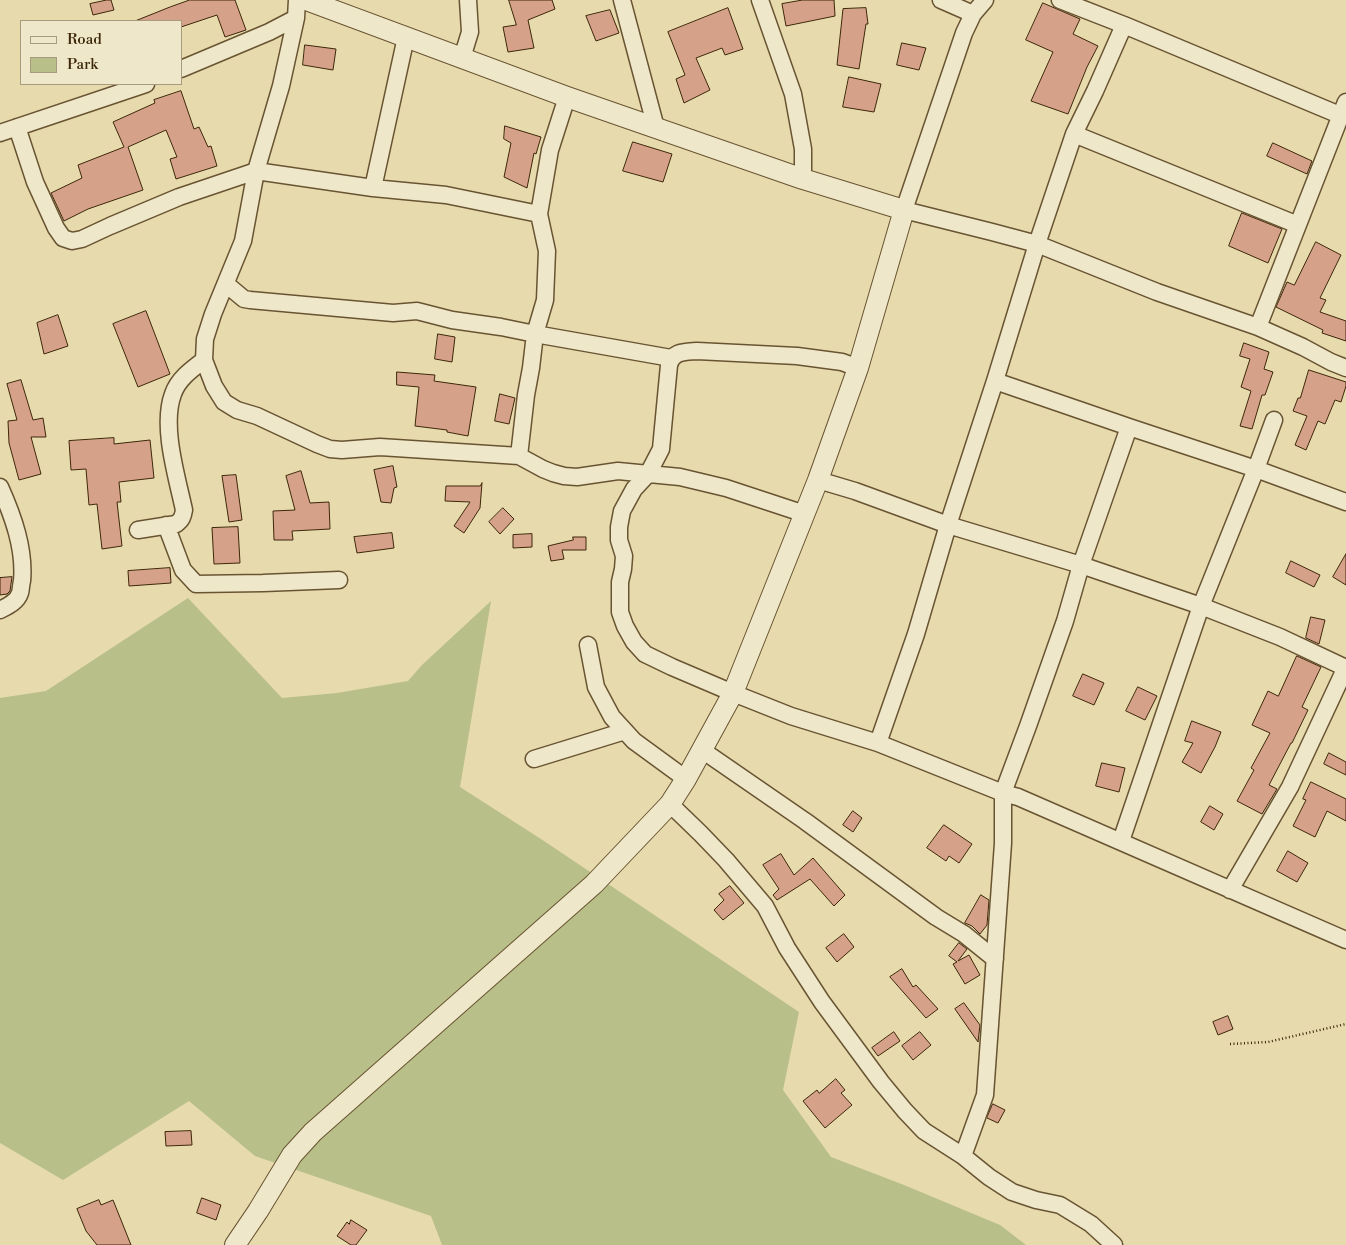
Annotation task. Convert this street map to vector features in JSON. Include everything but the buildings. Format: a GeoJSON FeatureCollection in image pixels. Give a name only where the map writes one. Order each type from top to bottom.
{"type":"FeatureCollection","features":[{"type":"Feature","properties":{"kind":"street"},"geometry":{"type":"LineString","coordinates":[[297,0],[296,18],[281,86],[256,171],[243,241],[213,314],[205,339],[204,360],[214,386],[224,402],[237,410],[277,424],[317,444],[330,448],[342,450],[380,447],[519,456],[543,469],[564,476],[577,477],[618,471],[680,477],[726,488],[805,514]]}},
{"type":"Feature","properties":{"kind":"street"},"geometry":{"type":"LineString","coordinates":[[306,0],[567,97],[804,179],[904,210],[1036,244],[1157,292],[1258,327],[1341,363]]}},
{"type":"Feature","properties":{"kind":"street"},"geometry":{"type":"LineString","coordinates":[[462,58],[470,32],[468,0]]}},
{"type":"Feature","properties":{"kind":"street"},"geometry":{"type":"LineString","coordinates":[[622,0],[656,128]]}},
{"type":"Feature","properties":{"kind":"street"},"geometry":{"type":"LineString","coordinates":[[760,0],[793,94],[803,149],[804,179]]}},
{"type":"Feature","properties":{"kind":"street"},"geometry":{"type":"LineString","coordinates":[[941,0],[973,14]]}},
{"type":"Feature","properties":{"kind":"street"},"geometry":{"type":"LineString","coordinates":[[235,1245],[258,1212],[292,1155],[313,1132],[594,884],[670,804],[686,779],[733,693],[805,514],[858,368],[904,210],[964,33],[973,14],[985,0]]}},
{"type":"Feature","properties":{"kind":"street"},"geometry":{"type":"LineString","coordinates":[[1060,0],[1344,109],[1258,327]]}},
{"type":"Feature","properties":{"kind":"street"},"geometry":{"type":"LineString","coordinates":[[182,69],[269,32],[296,18]]}},
{"type":"Feature","properties":{"kind":"street"},"geometry":{"type":"LineString","coordinates":[[878,743],[916,634],[1036,244],[1074,134],[1124,25]]}},
{"type":"Feature","properties":{"kind":"street"},"geometry":{"type":"LineString","coordinates":[[373,188],[406,37]]}},
{"type":"Feature","properties":{"kind":"street"},"geometry":{"type":"LineString","coordinates":[[0,133],[143,85]]}},
{"type":"Feature","properties":{"kind":"street"},"geometry":{"type":"LineString","coordinates":[[519,456],[535,334],[545,300],[547,251],[539,214],[550,150],[567,97]]}},
{"type":"Feature","properties":{"kind":"street"},"geometry":{"type":"LineString","coordinates":[[17,127],[35,182],[56,228],[64,238],[72,241],[82,239],[180,197],[256,171],[373,188],[446,195],[539,214]]}},
{"type":"Feature","properties":{"kind":"street"},"geometry":{"type":"LineString","coordinates":[[1074,134],[1298,226]]}},
{"type":"Feature","properties":{"kind":"street"},"geometry":{"type":"LineString","coordinates":[[226,284],[244,299],[250,300],[393,313],[417,311],[452,320],[671,358]]}},
{"type":"Feature","properties":{"kind":"street"},"geometry":{"type":"LineString","coordinates":[[858,368],[842,362],[797,356],[760,354],[697,351],[675,354],[671,358],[668,365],[661,449],[648,474],[634,489],[622,511],[619,527],[619,540],[624,556],[620,582],[620,612],[634,642],[645,654],[733,693],[791,716],[878,743],[1003,793],[1018,797],[1346,940]]}},
{"type":"Feature","properties":{"kind":"street"},"geometry":{"type":"LineString","coordinates":[[138,530],[176,524],[183,516],[184,510],[170,445],[170,407],[173,393],[182,378],[204,360]]}},
{"type":"Feature","properties":{"kind":"street"},"geometry":{"type":"LineString","coordinates":[[995,381],[1256,469],[1346,502]]}},
{"type":"Feature","properties":{"kind":"street"},"geometry":{"type":"LineString","coordinates":[[1121,841],[1201,606],[1274,420]]}},
{"type":"Feature","properties":{"kind":"street"},"geometry":{"type":"LineString","coordinates":[[963,1156],[985,1095],[1003,843],[1003,793],[1062,630],[1082,564],[1129,427]]}},
{"type":"Feature","properties":{"kind":"street"},"geometry":{"type":"LineString","coordinates":[[818,480],[855,491],[948,525],[1082,564],[1201,606],[1280,637],[1346,667],[1290,787],[1230,890]]}},
{"type":"Feature","properties":{"kind":"street"},"geometry":{"type":"LineString","coordinates":[[0,487],[10,510],[18,537],[23,570],[20,593],[12,604],[0,610]]}},
{"type":"Feature","properties":{"kind":"street"},"geometry":{"type":"LineString","coordinates":[[166,525],[183,570],[196,584],[339,580]]}},
{"type":"Feature","properties":{"kind":"street"},"geometry":{"type":"LineString","coordinates":[[588,645],[596,687],[612,717],[634,741],[686,779]]}},
{"type":"Feature","properties":{"kind":"street"},"geometry":{"type":"LineString","coordinates":[[534,759],[625,731]]}},
{"type":"Feature","properties":{"kind":"street"},"geometry":{"type":"LineString","coordinates":[[702,750],[805,821],[936,917],[964,934],[995,959]]}},
{"type":"Feature","properties":{"kind":"street"},"geometry":{"type":"LineString","coordinates":[[670,804],[726,860],[766,906],[787,948],[822,1002],[881,1082],[924,1131],[963,1156],[989,1177],[1012,1192],[1060,1205],[1091,1224],[1114,1245]]}},
{"type":"Feature","properties":{"kind":"path"},"geometry":{"type":"LineString","coordinates":[[1230,1044],[1268,1042],[1346,1024]]}},
{"type":"Feature","properties":{"kind":"green space"},"geometry":{"type":"Polygon","coordinates":[[[188,598],[282,698],[337,693],[408,681],[422,665],[491,601],[460,787],[799,1012],[783,1090],[831,1157],[1000,1225],[1026,1245],[442,1245],[431,1216],[255,1156],[189,1101],[63,1180],[0,1143],[0,698],[46,691],[188,598]]]}}]}
